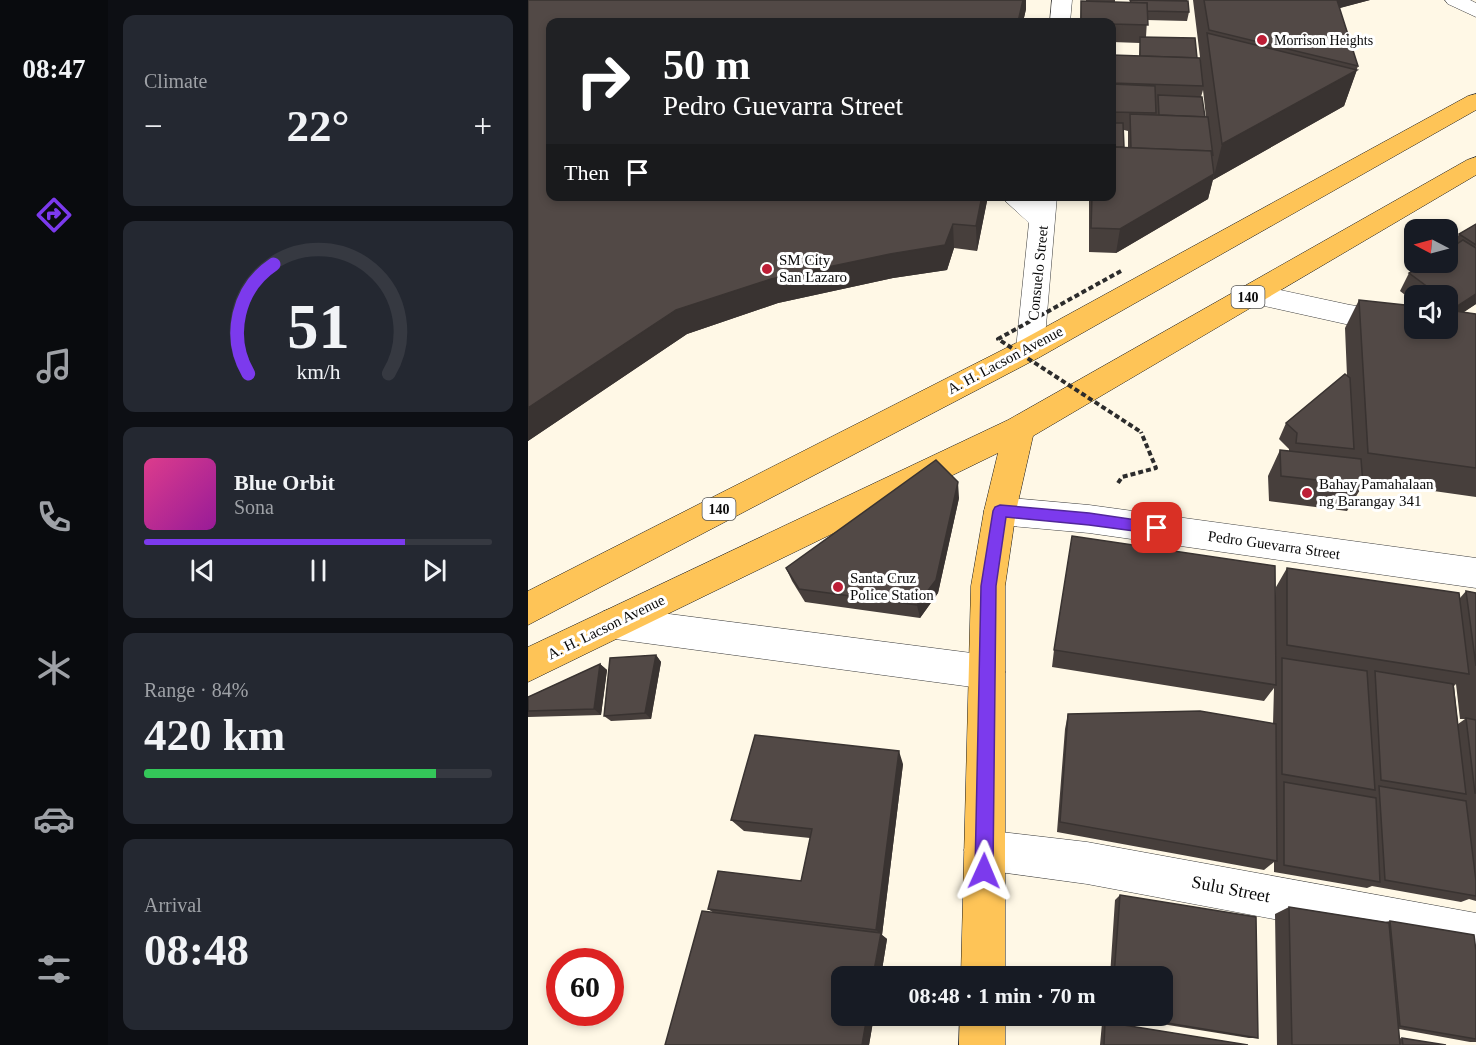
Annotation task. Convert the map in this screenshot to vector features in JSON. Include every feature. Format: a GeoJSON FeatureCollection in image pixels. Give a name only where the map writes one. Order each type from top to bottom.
{"type":"FeatureCollection","features":[{"type":"Feature","properties":{"kind":"main road","name":"A. H. Lacson Avenue"},"geometry":{"type":"LineString","coordinates":[[528,609],[1030,349],[1476,101]]}},
{"type":"Feature","properties":{"kind":"main road","name":"A. H. Lacson Avenue"},"geometry":{"type":"LineString","coordinates":[[528,665],[1019,429],[1476,165]]}},
{"type":"Feature","properties":{"kind":"main road"},"geometry":{"type":"LineString","coordinates":[[983,966],[988,586],[1000,511],[1019,429]]}},
{"type":"Feature","properties":{"kind":"main road"},"geometry":{"type":"LineString","coordinates":[[982,1045],[983,1026]]}},
{"type":"Feature","properties":{"kind":"street"},"geometry":{"type":"LineString","coordinates":[[1060,18],[1062,0]]}},
{"type":"Feature","properties":{"kind":"street"},"geometry":{"type":"LineString","coordinates":[[1455,0],[1476,11]]}},
{"type":"Feature","properties":{"kind":"street"},"geometry":{"type":"LineString","coordinates":[[1024,201],[1044,209]]}},
{"type":"Feature","properties":{"kind":"street","name":"Consuelo Street"},"geometry":{"type":"LineString","coordinates":[[1030,349],[1044,209]]}},
{"type":"Feature","properties":{"kind":"street"},"geometry":{"type":"LineString","coordinates":[[1252,294],[1350,315],[1404,323]]}},
{"type":"Feature","properties":{"kind":"street","name":"Pedro Guevarra Street"},"geometry":{"type":"LineString","coordinates":[[1000,511],[1089,519],[1476,573]]}},
{"type":"Feature","properties":{"kind":"street"},"geometry":{"type":"LineString","coordinates":[[615,623],[987,672]]}},
{"type":"Feature","properties":{"kind":"street","name":"Sulu Street"},"geometry":{"type":"LineString","coordinates":[[984,850],[1087,862],[1476,935]]}},
{"type":"Feature","properties":{"kind":"path"},"geometry":{"type":"LineString","coordinates":[[1120,271],[998,339],[1141,432],[1156,468],[1122,477]]}},
{"type":"Feature","properties":{"kind":"building"},"geometry":{"type":"Polygon","coordinates":[[[528,0],[1023,0],[1019,18],[546,18],[546,201],[981,201],[976,226],[953,224],[945,245],[771,279],[676,310],[528,408],[528,0]]]}},
{"type":"Feature","properties":{"kind":"building"},"geometry":{"type":"Polygon","coordinates":[[[1130,0],[1188,1],[1189,12],[1147,11],[1147,3],[1131,3],[1130,0]]]}},
{"type":"Feature","properties":{"kind":"building"},"geometry":{"type":"Polygon","coordinates":[[[1204,0],[1337,0],[1358,66],[1209,30],[1204,0]]]}},
{"type":"Feature","properties":{"kind":"building"},"geometry":{"type":"Polygon","coordinates":[[[1081,1],[1147,3],[1148,25],[1116,24],[1116,18],[1081,18],[1081,1]]]}},
{"type":"Feature","properties":{"kind":"building"},"geometry":{"type":"Polygon","coordinates":[[[1207,33],[1357,70],[1222,144],[1207,33]]]}},
{"type":"Feature","properties":{"kind":"building"},"geometry":{"type":"Polygon","coordinates":[[[1140,37],[1195,38],[1197,58],[1140,56],[1140,37]]]}},
{"type":"Feature","properties":{"kind":"building"},"geometry":{"type":"Polygon","coordinates":[[[1116,55],[1200,58],[1203,86],[1116,83],[1116,55]]]}},
{"type":"Feature","properties":{"kind":"building"},"geometry":{"type":"Polygon","coordinates":[[[1116,84],[1155,86],[1156,113],[1116,112],[1116,84]]]}},
{"type":"Feature","properties":{"kind":"building"},"geometry":{"type":"Polygon","coordinates":[[[1158,95],[1202,97],[1205,117],[1159,115],[1158,95]]]}},
{"type":"Feature","properties":{"kind":"building"},"geometry":{"type":"Polygon","coordinates":[[[1130,114],[1208,117],[1213,156],[1211,151],[1131,148],[1130,114]]]}},
{"type":"Feature","properties":{"kind":"building"},"geometry":{"type":"Polygon","coordinates":[[[1116,123],[1123,123],[1124,147],[1116,147],[1116,123]]]}},
{"type":"Feature","properties":{"kind":"building"},"geometry":{"type":"Polygon","coordinates":[[[1116,147],[1211,151],[1214,174],[1120,229],[1091,228],[1092,201],[1116,201],[1116,147]]]}},
{"type":"Feature","properties":{"kind":"building"},"geometry":{"type":"Polygon","coordinates":[[[1476,224],[1476,245],[1459,234],[1476,224]]]}},
{"type":"Feature","properties":{"kind":"building"},"geometry":{"type":"Polygon","coordinates":[[[1463,240],[1476,248],[1476,294],[1458,306],[1458,285],[1425,285],[1409,273],[1458,273],[1458,243],[1463,240]]]}},
{"type":"Feature","properties":{"kind":"building"},"geometry":{"type":"Polygon","coordinates":[[[1359,300],[1404,305],[1404,339],[1458,339],[1458,311],[1476,314],[1476,468],[1368,453],[1359,300]]]}},
{"type":"Feature","properties":{"kind":"building"},"geometry":{"type":"Polygon","coordinates":[[[1345,374],[1350,378],[1354,449],[1296,443],[1297,433],[1286,423],[1345,374]]]}},
{"type":"Feature","properties":{"kind":"building"},"geometry":{"type":"Polygon","coordinates":[[[1280,450],[1361,459],[1363,485],[1281,476],[1280,450]]]}},
{"type":"Feature","properties":{"kind":"building"},"geometry":{"type":"Polygon","coordinates":[[[936,460],[958,482],[936,580],[917,605],[799,589],[786,568],[936,460]]]}},
{"type":"Feature","properties":{"kind":"building"},"geometry":{"type":"Polygon","coordinates":[[[1072,536],[1275,566],[1276,685],[1054,650],[1072,536]]]}},
{"type":"Feature","properties":{"kind":"building"},"geometry":{"type":"Polygon","coordinates":[[[1287,568],[1459,593],[1469,674],[1287,645],[1287,568]]]}},
{"type":"Feature","properties":{"kind":"building"},"geometry":{"type":"Polygon","coordinates":[[[1466,591],[1476,593],[1476,666],[1466,591]]]}},
{"type":"Feature","properties":{"kind":"building"},"geometry":{"type":"Polygon","coordinates":[[[656,655],[645,713],[604,716],[610,658],[656,655]]]}},
{"type":"Feature","properties":{"kind":"building"},"geometry":{"type":"Polygon","coordinates":[[[1282,658],[1367,671],[1375,790],[1282,774],[1282,658]]]}},
{"type":"Feature","properties":{"kind":"building"},"geometry":{"type":"Polygon","coordinates":[[[600,664],[594,709],[528,711],[528,697],[600,664]]]}},
{"type":"Feature","properties":{"kind":"building"},"geometry":{"type":"Polygon","coordinates":[[[1375,671],[1453,684],[1466,794],[1381,780],[1375,671]]]}},
{"type":"Feature","properties":{"kind":"building"},"geometry":{"type":"Polygon","coordinates":[[[1200,711],[1276,724],[1277,861],[1060,822],[1068,714],[1200,711]]]}},
{"type":"Feature","properties":{"kind":"building"},"geometry":{"type":"Polygon","coordinates":[[[1466,718],[1476,720],[1476,793],[1475,793],[1466,718]]]}},
{"type":"Feature","properties":{"kind":"building"},"geometry":{"type":"Polygon","coordinates":[[[755,735],[899,751],[876,930],[708,909],[718,871],[801,881],[812,829],[731,820],[755,735]]]}},
{"type":"Feature","properties":{"kind":"building"},"geometry":{"type":"Polygon","coordinates":[[[1284,782],[1376,798],[1380,882],[1284,865],[1284,782]]]}},
{"type":"Feature","properties":{"kind":"building"},"geometry":{"type":"Polygon","coordinates":[[[1379,786],[1466,801],[1476,896],[1385,880],[1379,786]]]}},
{"type":"Feature","properties":{"kind":"building"},"geometry":{"type":"Polygon","coordinates":[[[1120,895],[1256,917],[1258,1038],[1173,1024],[1173,966],[1115,966],[1120,895]]]}},
{"type":"Feature","properties":{"kind":"building"},"geometry":{"type":"Polygon","coordinates":[[[1289,907],[1389,923],[1400,1045],[1292,1045],[1289,907]]]}},
{"type":"Feature","properties":{"kind":"building"},"geometry":{"type":"Polygon","coordinates":[[[702,911],[881,933],[875,966],[831,966],[831,1026],[865,1026],[862,1045],[665,1045],[702,911]]]}},
{"type":"Feature","properties":{"kind":"building"},"geometry":{"type":"Polygon","coordinates":[[[1390,921],[1474,935],[1476,1039],[1400,1026],[1390,921]]]}},
{"type":"Feature","properties":{"kind":"building"},"geometry":{"type":"Polygon","coordinates":[[[1105,1026],[1130,1026],[1248,1045],[1104,1045],[1105,1026]]]}},
{"type":"Feature","properties":{"kind":"building"},"geometry":{"type":"Polygon","coordinates":[[[1402,1038],[1446,1045],[1403,1045],[1402,1038]]]}},
{"type":"Feature","properties":{"kind":"place","name":"Morrison Heights"},"geometry":{"type":"Point","coordinates":[1262,40]}},
{"type":"Feature","properties":{"kind":"place","name":"SM City San Lazaro"},"geometry":{"type":"Point","coordinates":[767,269]}},
{"type":"Feature","properties":{"kind":"place","name":"Bahay Pamahalaan ng Barangay 341"},"geometry":{"type":"Point","coordinates":[1307,493]}},
{"type":"Feature","properties":{"kind":"place","name":"Santa Cruz Police Station"},"geometry":{"type":"Point","coordinates":[838,587]}},
{"type":"Feature","properties":{"kind":"route"},"geometry":{"type":"LineString","coordinates":[[984,871],[988,586],[1000,511],[1157,528]]}}]}
